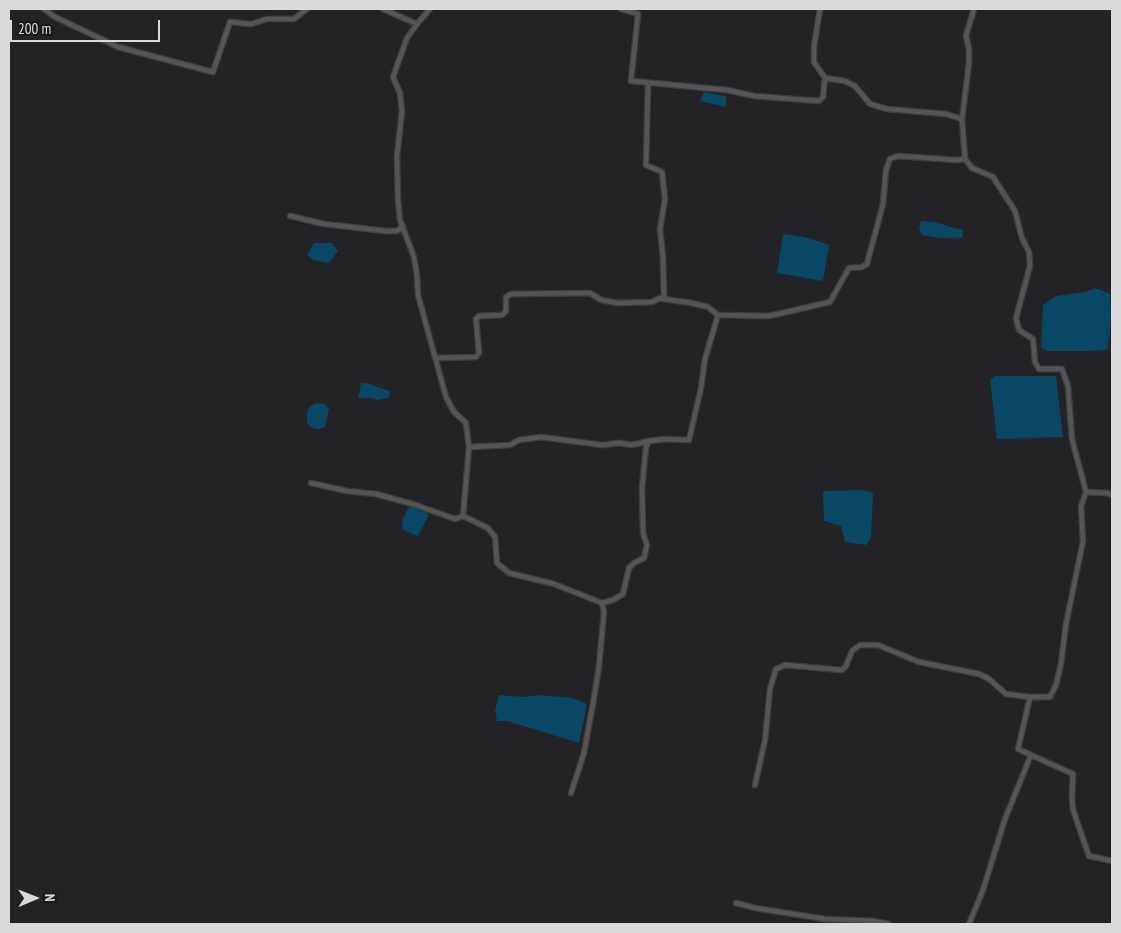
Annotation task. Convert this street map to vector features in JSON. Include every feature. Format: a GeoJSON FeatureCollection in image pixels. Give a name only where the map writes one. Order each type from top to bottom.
{"type":"FeatureCollection","features":[{"type":"Feature","properties":{"kind":"street"},"geometry":{"type":"LineString","coordinates":[[44,9],[55,17],[118,47],[213,72],[230,22],[251,24],[267,19],[294,19],[307,9]]}},
{"type":"Feature","properties":{"kind":"street"},"geometry":{"type":"LineString","coordinates":[[383,9],[417,24]]}},
{"type":"Feature","properties":{"kind":"street"},"geometry":{"type":"LineString","coordinates":[[430,9],[407,38],[392,77],[400,93],[402,111],[397,156],[397,185],[400,220],[414,257],[418,275],[418,295],[446,396],[454,412],[466,423],[469,447],[464,516]]}},
{"type":"Feature","properties":{"kind":"street"},"geometry":{"type":"LineString","coordinates":[[621,9],[638,14],[631,81],[728,90],[754,96],[819,101],[823,97],[825,78],[814,62],[814,46],[820,9]]}},
{"type":"Feature","properties":{"kind":"street"},"geometry":{"type":"LineString","coordinates":[[755,785],[765,740],[770,690],[776,670],[785,665],[842,670],[846,666],[852,651],[860,645],[878,646],[919,662],[979,674],[989,679],[1006,694],[1050,697],[1056,685],[1061,664],[1066,624],[1084,541],[1081,506],[1086,492],[1072,439],[1068,386],[1062,369],[1039,369],[1036,362],[1033,339],[1019,330],[1016,318],[1030,266],[1029,252],[1022,238],[1015,211],[993,177],[972,168],[965,159],[962,119],[969,63],[969,49],[966,36],[974,9]]}},
{"type":"Feature","properties":{"kind":"street"},"geometry":{"type":"LineString","coordinates":[[825,78],[845,81],[855,86],[870,104],[887,109],[946,114],[962,119]]}},
{"type":"Feature","properties":{"kind":"street"},"geometry":{"type":"LineString","coordinates":[[648,84],[646,165],[662,172],[664,199],[660,229],[664,257],[664,299]]}},
{"type":"Feature","properties":{"kind":"street"},"geometry":{"type":"LineString","coordinates":[[436,358],[476,357],[479,352],[476,320],[479,316],[502,315],[506,311],[506,297],[511,294],[590,293],[601,300],[617,303],[652,302],[660,298],[708,307],[718,315],[769,316],[830,302],[849,268],[862,267],[867,264],[883,204],[886,170],[890,158],[898,156],[965,159]]}},
{"type":"Feature","properties":{"kind":"street"},"geometry":{"type":"LineString","coordinates":[[290,216],[324,224],[386,231],[397,231],[403,226]]}},
{"type":"Feature","properties":{"kind":"street"},"geometry":{"type":"LineString","coordinates":[[469,447],[510,445],[519,440],[541,437],[602,445],[618,443],[632,446],[664,439],[689,440],[701,388],[705,359],[718,315]]}},
{"type":"Feature","properties":{"kind":"street"},"geometry":{"type":"LineString","coordinates":[[311,482],[347,491],[376,494],[413,504],[455,519],[464,516],[488,528],[495,537],[497,563],[509,573],[554,584],[602,602],[612,600],[623,594],[629,568],[644,558],[647,545],[643,534],[642,488],[649,441]]}},
{"type":"Feature","properties":{"kind":"street"},"geometry":{"type":"LineString","coordinates":[[1086,492],[1112,495]]}},
{"type":"Feature","properties":{"kind":"street"},"geometry":{"type":"LineString","coordinates":[[570,793],[584,753],[594,698],[602,640],[604,612],[602,602]]}},
{"type":"Feature","properties":{"kind":"street"},"geometry":{"type":"LineString","coordinates":[[1030,697],[1018,749],[1073,774],[1073,810],[1090,856],[1112,861]]}},
{"type":"Feature","properties":{"kind":"street"},"geometry":{"type":"LineString","coordinates":[[969,924],[983,890],[1005,819],[1031,755]]}},
{"type":"Feature","properties":{"kind":"street"},"geometry":{"type":"LineString","coordinates":[[736,903],[793,914],[874,921],[888,924]]}},
{"type":"Feature","properties":{"kind":"water"},"geometry":{"type":"Polygon","coordinates":[[[704,92],[726,96],[726,107],[700,101],[704,92]]]}},
{"type":"Feature","properties":{"kind":"water"},"geometry":{"type":"Polygon","coordinates":[[[921,221],[936,222],[963,230],[962,238],[941,238],[922,235],[919,229],[921,221]]]}},
{"type":"Feature","properties":{"kind":"water"},"geometry":{"type":"Polygon","coordinates":[[[783,234],[805,237],[829,245],[823,281],[777,273],[783,234]]]}},
{"type":"Feature","properties":{"kind":"water"},"geometry":{"type":"Polygon","coordinates":[[[314,243],[332,243],[338,251],[329,263],[313,260],[307,255],[314,243]]]}},
{"type":"Feature","properties":{"kind":"water"},"geometry":{"type":"Polygon","coordinates":[[[1095,288],[1110,294],[1111,317],[1107,350],[1050,351],[1041,348],[1043,305],[1056,296],[1085,292],[1095,288]]]}},
{"type":"Feature","properties":{"kind":"water"},"geometry":{"type":"Polygon","coordinates":[[[995,376],[1056,376],[1063,437],[997,439],[990,380],[995,376]]]}},
{"type":"Feature","properties":{"kind":"water"},"geometry":{"type":"Polygon","coordinates":[[[361,383],[390,391],[390,394],[388,398],[378,400],[358,398],[361,383]]]}},
{"type":"Feature","properties":{"kind":"water"},"geometry":{"type":"Polygon","coordinates":[[[317,403],[325,404],[329,409],[325,427],[319,429],[312,428],[307,423],[307,413],[310,406],[317,403]]]}},
{"type":"Feature","properties":{"kind":"water"},"geometry":{"type":"Polygon","coordinates":[[[863,490],[873,493],[871,538],[866,545],[845,542],[841,526],[824,521],[823,491],[863,490]]]}},
{"type":"Feature","properties":{"kind":"water"},"geometry":{"type":"Polygon","coordinates":[[[411,506],[423,510],[429,515],[418,536],[403,530],[402,521],[411,506]]]}},
{"type":"Feature","properties":{"kind":"water"},"geometry":{"type":"Polygon","coordinates":[[[499,695],[523,697],[540,695],[572,698],[587,704],[579,743],[507,721],[497,721],[495,711],[499,695]]]}}]}
